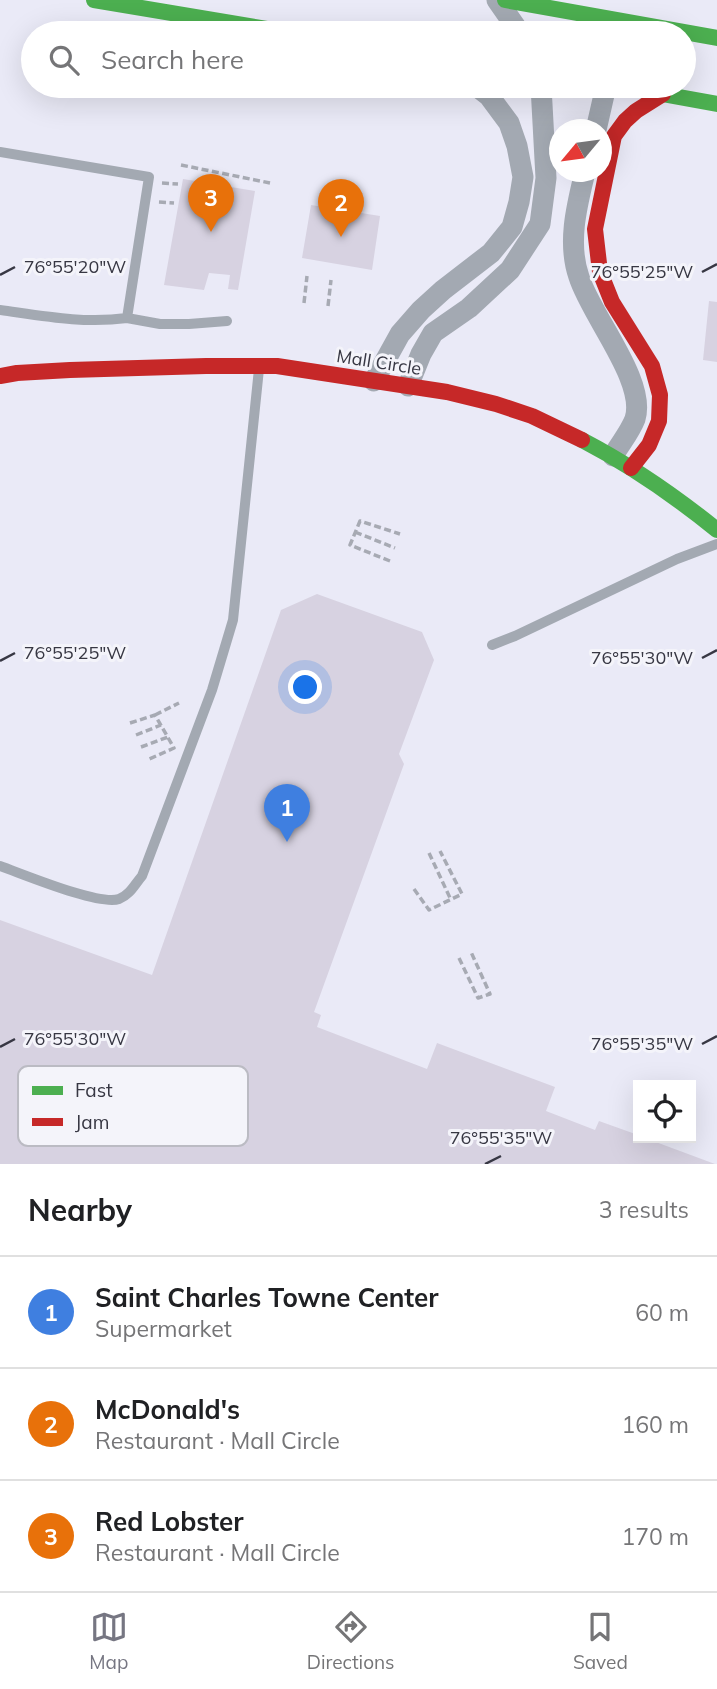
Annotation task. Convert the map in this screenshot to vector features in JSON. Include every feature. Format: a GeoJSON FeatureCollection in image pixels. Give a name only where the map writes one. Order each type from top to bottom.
{"type":"FeatureCollection","features":[{"type":"Feature","properties":{"kind":"main road"},"geometry":{"type":"LineString","coordinates":[[94,0],[220,21]]}},
{"type":"Feature","properties":{"kind":"main road"},"geometry":{"type":"LineString","coordinates":[[505,0],[627,21]]}},
{"type":"Feature","properties":{"kind":"main road"},"geometry":{"type":"LineString","coordinates":[[696,35],[717,39]]}},
{"type":"Feature","properties":{"kind":"main road"},"geometry":{"type":"LineString","coordinates":[[632,468],[649,445],[659,421],[660,395],[652,366],[612,302],[600,272],[595,229],[614,136],[636,111],[657,98]]}},
{"type":"Feature","properties":{"kind":"main road"},"geometry":{"type":"LineString","coordinates":[[685,98],[717,104]]}},
{"type":"Feature","properties":{"kind":"main road","name":"Mall Circle"},"geometry":{"type":"LineString","coordinates":[[0,376],[88,369],[277,366],[447,392],[532,416],[613,456],[717,530]]}},
{"type":"Feature","properties":{"kind":"street"},"geometry":{"type":"LineString","coordinates":[[497,0],[512,21]]}},
{"type":"Feature","properties":{"kind":"street"},"geometry":{"type":"LineString","coordinates":[[696,40],[717,39]]}},
{"type":"Feature","properties":{"kind":"street"},"geometry":{"type":"LineString","coordinates":[[374,381],[407,326],[443,290],[491,253],[512,227],[523,177],[509,123],[490,98]]}},
{"type":"Feature","properties":{"kind":"street"},"geometry":{"type":"LineString","coordinates":[[408,386],[433,333],[469,308],[510,270],[540,224],[547,178],[542,98]]}},
{"type":"Feature","properties":{"kind":"street"},"geometry":{"type":"LineString","coordinates":[[598,119],[603,98]]}},
{"type":"Feature","properties":{"kind":"street"},"geometry":{"type":"LineString","coordinates":[[582,182],[574,230],[576,267],[589,300],[631,377],[638,402],[635,418],[613,456]]}},
{"type":"Feature","properties":{"kind":"lane"},"geometry":{"type":"LineString","coordinates":[[0,152],[149,177],[127,317]]}},
{"type":"Feature","properties":{"kind":"lane"},"geometry":{"type":"LineString","coordinates":[[0,310],[80,321],[105,321],[127,317],[160,324],[227,321]]}},
{"type":"Feature","properties":{"kind":"lane"},"geometry":{"type":"LineString","coordinates":[[0,866],[103,900],[112,900],[128,894],[142,876],[212,690],[233,620],[259,366]]}},
{"type":"Feature","properties":{"kind":"lane"},"geometry":{"type":"LineString","coordinates":[[492,645],[677,559],[717,544]]}},
{"type":"Feature","properties":{"kind":"path"},"geometry":{"type":"LineString","coordinates":[[181,165],[270,183]]}},
{"type":"Feature","properties":{"kind":"path"},"geometry":{"type":"LineString","coordinates":[[304,303],[307,276]]}},
{"type":"Feature","properties":{"kind":"path"},"geometry":{"type":"LineString","coordinates":[[328,306],[331,280]]}},
{"type":"Feature","properties":{"kind":"path"},"geometry":{"type":"LineString","coordinates":[[390,561],[350,545],[359,522],[400,534]]}},
{"type":"Feature","properties":{"kind":"path"},"geometry":{"type":"LineString","coordinates":[[355,532],[395,548]]}},
{"type":"Feature","properties":{"kind":"path"},"geometry":{"type":"LineString","coordinates":[[130,723],[180,703]]}},
{"type":"Feature","properties":{"kind":"path"},"geometry":{"type":"LineString","coordinates":[[147,760],[174,748],[155,715]]}},
{"type":"Feature","properties":{"kind":"path"},"geometry":{"type":"LineString","coordinates":[[136,735],[161,725]]}},
{"type":"Feature","properties":{"kind":"path"},"geometry":{"type":"LineString","coordinates":[[141,747],[168,737]]}},
{"type":"Feature","properties":{"kind":"path"},"geometry":{"type":"LineString","coordinates":[[414,889],[429,910],[462,894],[440,851]]}},
{"type":"Feature","properties":{"kind":"path"},"geometry":{"type":"LineString","coordinates":[[429,853],[450,900]]}},
{"type":"Feature","properties":{"kind":"path"},"geometry":{"type":"LineString","coordinates":[[459,958],[478,998],[490,994],[471,952]]}},
{"type":"Feature","properties":{"kind":"building"},"geometry":{"type":"Polygon","coordinates":[[[183,179],[255,191],[238,290],[228,289],[230,275],[209,273],[204,290],[164,285],[183,179]]]}},
{"type":"Feature","properties":{"kind":"building"},"geometry":{"type":"Polygon","coordinates":[[[311,205],[380,216],[372,270],[302,258],[311,205]]]}},
{"type":"Feature","properties":{"kind":"building"},"geometry":{"type":"Polygon","coordinates":[[[709,301],[717,302],[717,362],[703,360],[709,301]]]}},
{"type":"Feature","properties":{"kind":"building"},"geometry":{"type":"Polygon","coordinates":[[[317,594],[422,632],[434,660],[399,754],[404,764],[314,1012],[321,1015],[317,1027],[427,1069],[437,1043],[555,1087],[546,1111],[595,1130],[599,1121],[633,1133],[633,1143],[658,1143],[715,1164],[0,1164],[0,920],[152,975],[281,610],[317,594]]]}},
{"type":"Feature","properties":{"kind":"traffic: fast"},"geometry":{"type":"LineString","coordinates":[[94,0],[219,21]]}},
{"type":"Feature","properties":{"kind":"traffic: fast"},"geometry":{"type":"LineString","coordinates":[[505,0],[622,21]]}},
{"type":"Feature","properties":{"kind":"traffic: fast"},"geometry":{"type":"LineString","coordinates":[[696,34],[717,38]]}},
{"type":"Feature","properties":{"kind":"traffic: fast"},"geometry":{"type":"LineString","coordinates":[[684,98],[717,104]]}},
{"type":"Feature","properties":{"kind":"traffic: fast"},"geometry":{"type":"LineString","coordinates":[[582,440],[652,482],[717,530]]}},
{"type":"Feature","properties":{"kind":"traffic: jam"},"geometry":{"type":"LineString","coordinates":[[631,468],[649,445],[659,421],[660,395],[652,366],[612,302],[600,272],[595,229],[614,136],[636,111],[657,98]]}},
{"type":"Feature","properties":{"kind":"traffic: jam"},"geometry":{"type":"LineString","coordinates":[[0,376],[70,370],[277,366],[447,392],[532,416],[582,440]]}},
{"type":"Feature","properties":{"kind":"place","name":"Red Lobster"},"geometry":{"type":"Point","coordinates":[211,232]}},
{"type":"Feature","properties":{"kind":"place","name":"McDonald's"},"geometry":{"type":"Point","coordinates":[341,237]}},
{"type":"Feature","properties":{"kind":"place","name":"Saint Charles Towne Center"},"geometry":{"type":"Point","coordinates":[287,842]}}]}
